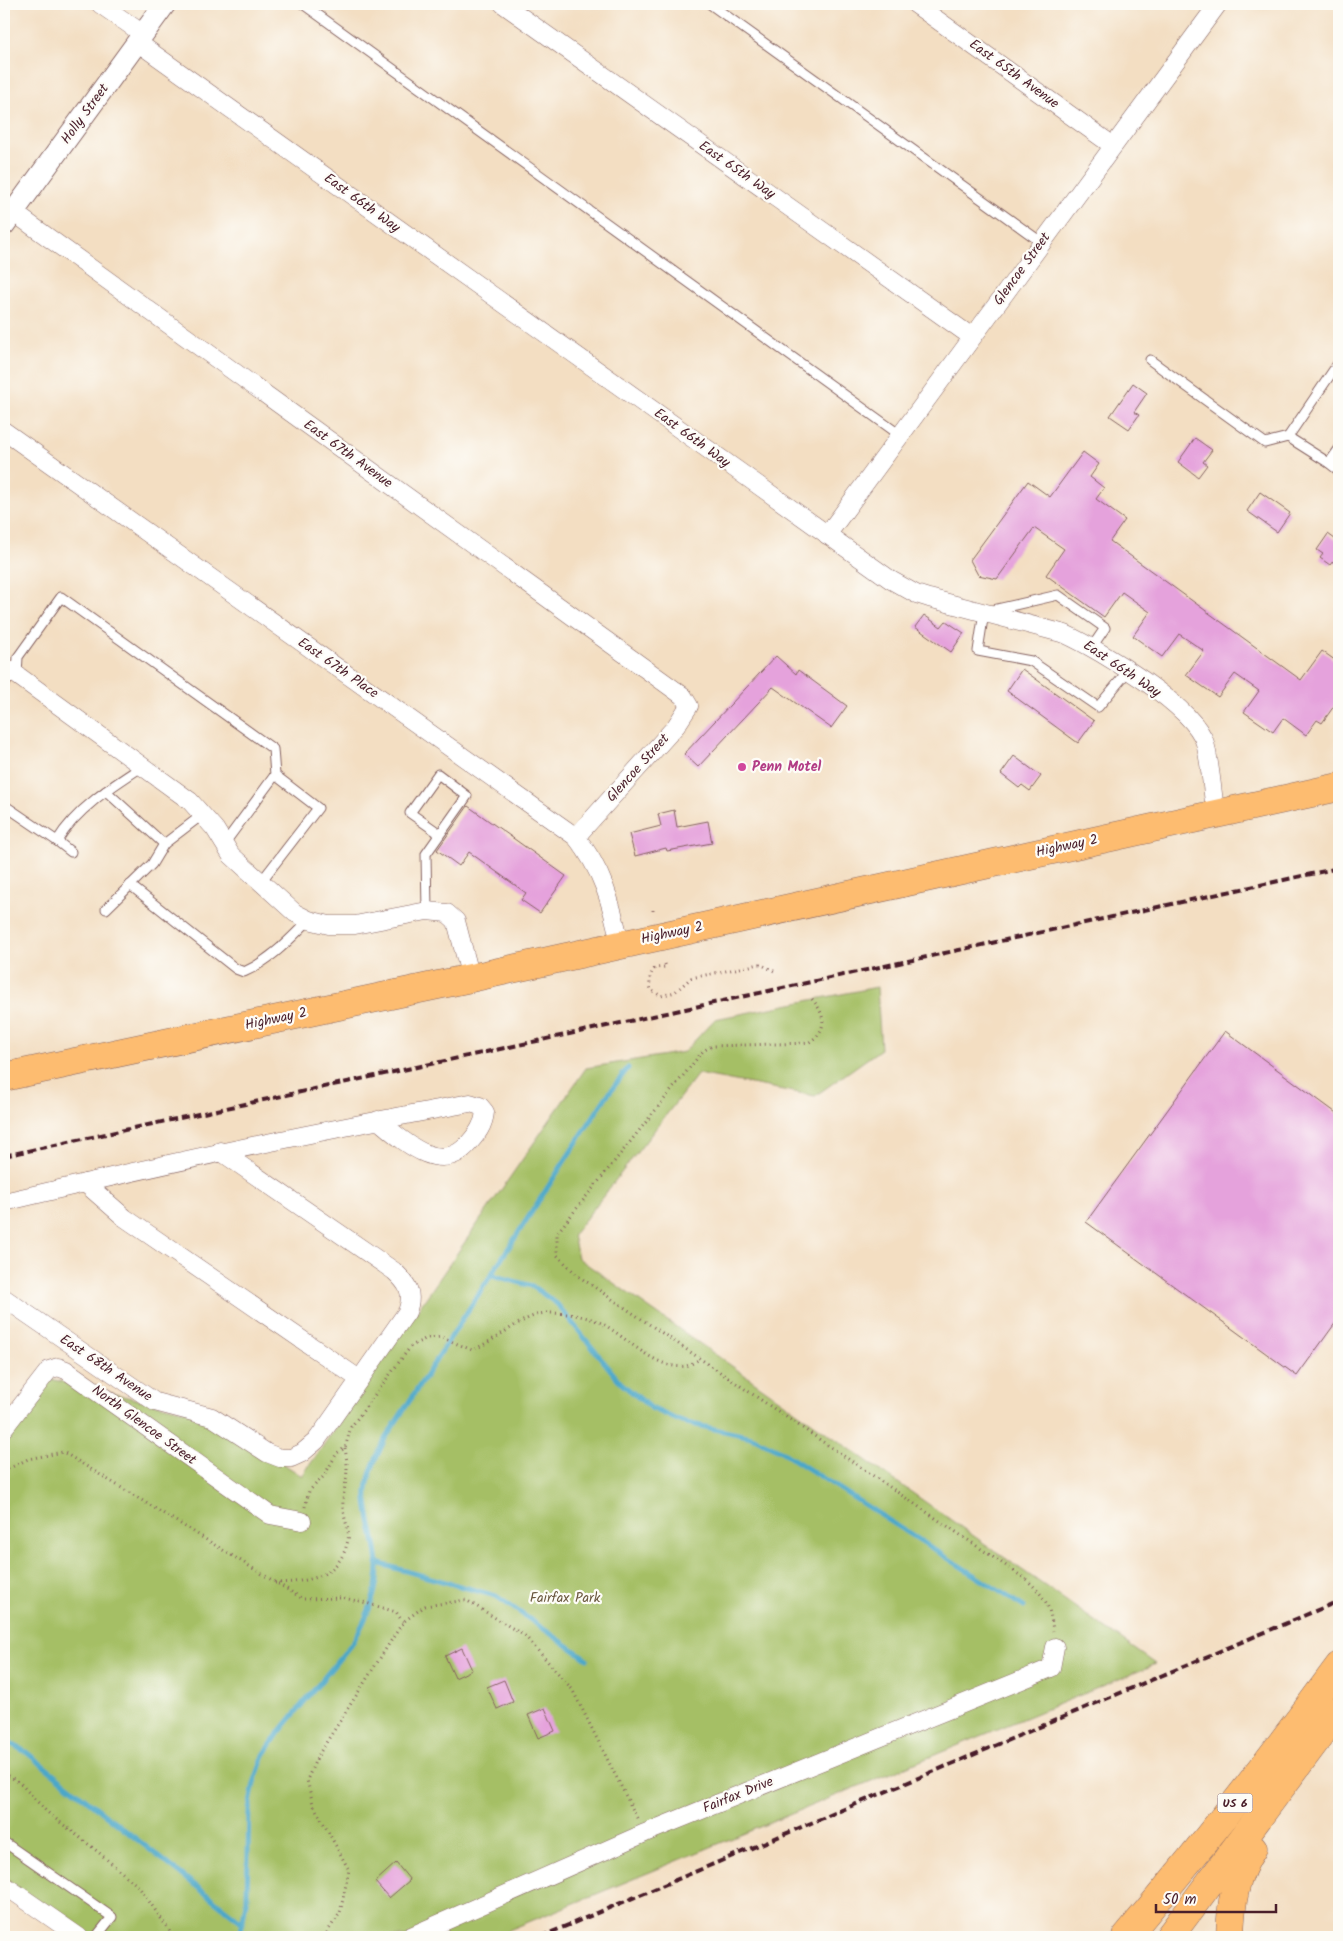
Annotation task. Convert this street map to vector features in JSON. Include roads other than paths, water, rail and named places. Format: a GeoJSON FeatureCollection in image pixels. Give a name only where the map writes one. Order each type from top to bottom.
{"type":"FeatureCollection","features":[{"type":"Feature","properties":{"kind":"main road","name":"Highway 2"},"geometry":{"type":"LineString","coordinates":[[10,1073],[471,978],[953,870],[1216,816],[1339,787]]}},
{"type":"Feature","properties":{"kind":"main road","name":"US 6"},"geometry":{"type":"LineString","coordinates":[[1126,1937],[1191,1860],[1339,1666]]}},
{"type":"Feature","properties":{"kind":"main road","name":"US 6"},"geometry":{"type":"LineString","coordinates":[[1169,1937],[1339,1710]]}},
{"type":"Feature","properties":{"kind":"main road"},"geometry":{"type":"LineString","coordinates":[[1230,1937],[1231,1903],[1238,1877],[1248,1855],[1296,1781],[1317,1741]]}},
{"type":"Feature","properties":{"kind":"street","name":"East 66th Way"},"geometry":{"type":"LineString","coordinates":[[100,4],[140,38],[892,580],[916,594],[1050,629],[1092,647],[1185,712],[1197,727],[1204,743],[1216,816]]}},
{"type":"Feature","properties":{"kind":"street","name":"Holly Street"},"geometry":{"type":"LineString","coordinates":[[7,218],[165,4]]}},
{"type":"Feature","properties":{"kind":"street","name":"East 65th Way"},"geometry":{"type":"LineString","coordinates":[[503,4],[972,337]]}},
{"type":"Feature","properties":{"kind":"street","name":"East 65th Avenue"},"geometry":{"type":"LineString","coordinates":[[916,4],[1112,145]]}},
{"type":"Feature","properties":{"kind":"street","name":"Glencoe Street"},"geometry":{"type":"LineString","coordinates":[[827,534],[1112,145],[1218,4]]}},
{"type":"Feature","properties":{"kind":"street","name":"East 67th Avenue"},"geometry":{"type":"LineString","coordinates":[[7,218],[683,696]]}},
{"type":"Feature","properties":{"kind":"street","name":"East 67th Place"},"geometry":{"type":"LineString","coordinates":[[4,430],[576,837],[596,864],[603,878],[614,913],[620,944]]}},
{"type":"Feature","properties":{"kind":"street"},"geometry":{"type":"LineString","coordinates":[[11,675],[143,766],[190,802],[202,815],[231,855],[295,913],[309,920],[328,925],[355,925],[427,911],[438,910],[448,913],[456,921],[471,978]]}},
{"type":"Feature","properties":{"kind":"street","name":"Glencoe Street"},"geometry":{"type":"LineString","coordinates":[[576,837],[676,726],[687,711],[688,706],[683,696]]}},
{"type":"Feature","properties":{"kind":"street"},"geometry":{"type":"LineString","coordinates":[[4,1202],[220,1151],[378,1120],[470,1103],[480,1106],[485,1112],[484,1122],[465,1148],[453,1155],[441,1157],[416,1151],[378,1120]]}},
{"type":"Feature","properties":{"kind":"street"},"geometry":{"type":"LineString","coordinates":[[85,1183],[124,1218],[359,1379],[407,1312],[411,1294],[408,1285],[394,1271],[220,1151]]}},
{"type":"Feature","properties":{"kind":"street","name":"East 68th Avenue"},"geometry":{"type":"LineString","coordinates":[[4,1298],[155,1402],[212,1417],[267,1453],[280,1458],[291,1458],[302,1453],[320,1435],[359,1379]]}},
{"type":"Feature","properties":{"kind":"street","name":"North Glencoe Street"},"geometry":{"type":"LineString","coordinates":[[4,1428],[49,1370],[58,1367],[66,1370],[270,1515],[302,1521]]}},
{"type":"Feature","properties":{"kind":"street","name":"Fairfax Drive"},"geometry":{"type":"LineString","coordinates":[[408,1937],[645,1833],[1051,1668],[1055,1646]]}},
{"type":"Feature","properties":{"kind":"street"},"geometry":{"type":"LineString","coordinates":[[4,1885],[79,1937]]}},
{"type":"Feature","properties":{"kind":"lane"},"geometry":{"type":"LineString","coordinates":[[303,4],[900,435]]}},
{"type":"Feature","properties":{"kind":"lane"},"geometry":{"type":"LineString","coordinates":[[710,4],[1041,242]]}},
{"type":"Feature","properties":{"kind":"lane"},"geometry":{"type":"LineString","coordinates":[[1150,360],[1265,443],[1288,437],[1339,362]]}},
{"type":"Feature","properties":{"kind":"lane"},"geometry":{"type":"LineString","coordinates":[[1288,437],[1339,471]]}},
{"type":"Feature","properties":{"kind":"lane"},"geometry":{"type":"LineString","coordinates":[[1329,464],[1339,449]]}},
{"type":"Feature","properties":{"kind":"lane"},"geometry":{"type":"LineString","coordinates":[[1092,647],[1105,628],[1058,595],[984,612],[978,651],[1030,661],[1098,707],[1128,671]]}},
{"type":"Feature","properties":{"kind":"lane"},"geometry":{"type":"LineString","coordinates":[[11,675],[18,657],[61,597],[272,750],[275,775],[224,844]]}},
{"type":"Feature","properties":{"kind":"lane"},"geometry":{"type":"LineString","coordinates":[[57,841],[64,829],[106,791],[143,766]]}},
{"type":"Feature","properties":{"kind":"lane"},"geometry":{"type":"LineString","coordinates":[[427,911],[426,854],[467,796],[438,774],[410,813],[440,834]]}},
{"type":"Feature","properties":{"kind":"lane"},"geometry":{"type":"LineString","coordinates":[[260,883],[318,808],[275,775]]}},
{"type":"Feature","properties":{"kind":"lane"},"geometry":{"type":"LineString","coordinates":[[106,791],[164,844]]}},
{"type":"Feature","properties":{"kind":"lane"},"geometry":{"type":"LineString","coordinates":[[4,806],[71,852]]}},
{"type":"Feature","properties":{"kind":"lane"},"geometry":{"type":"LineString","coordinates":[[106,909],[152,864],[164,844],[202,815]]}},
{"type":"Feature","properties":{"kind":"lane"},"geometry":{"type":"LineString","coordinates":[[130,885],[236,969],[244,972],[261,964],[279,950],[309,920]]}},
{"type":"Feature","properties":{"kind":"lane"},"geometry":{"type":"LineString","coordinates":[[4,1842],[112,1917],[96,1937]]}},
{"type":"Feature","properties":{"kind":"waterway"},"geometry":{"type":"LineString","coordinates":[[240,1937],[247,1897],[249,1809],[254,1783],[264,1755],[278,1734],[353,1642],[367,1615],[374,1596],[378,1566],[367,1493],[369,1477],[378,1454],[385,1439],[606,1097],[628,1068]]}},
{"type":"Feature","properties":{"kind":"waterway"},"geometry":{"type":"LineString","coordinates":[[492,1275],[532,1286],[557,1304],[621,1383],[651,1408],[682,1422],[752,1437],[779,1450],[1024,1607]]}},
{"type":"Feature","properties":{"kind":"waterway"},"geometry":{"type":"LineString","coordinates":[[377,1563],[496,1596],[587,1659]]}},
{"type":"Feature","properties":{"kind":"waterway"},"geometry":{"type":"LineString","coordinates":[[4,1740],[26,1752],[243,1923]]}},
{"type":"Feature","properties":{"kind":"railway"},"geometry":{"type":"LineString","coordinates":[[4,1156],[1339,868]]}},
{"type":"Feature","properties":{"kind":"railway"},"geometry":{"type":"LineString","coordinates":[[540,1937],[1339,1601]]}},
{"type":"Feature","properties":{"kind":"place","name":"Penn Motel"},"geometry":{"type":"Point","coordinates":[742,767]}},
{"type":"Feature","properties":{"kind":"park label","name":"Fairfax Park"},"geometry":{"type":"Point","coordinates":[565,1598]}}]}
